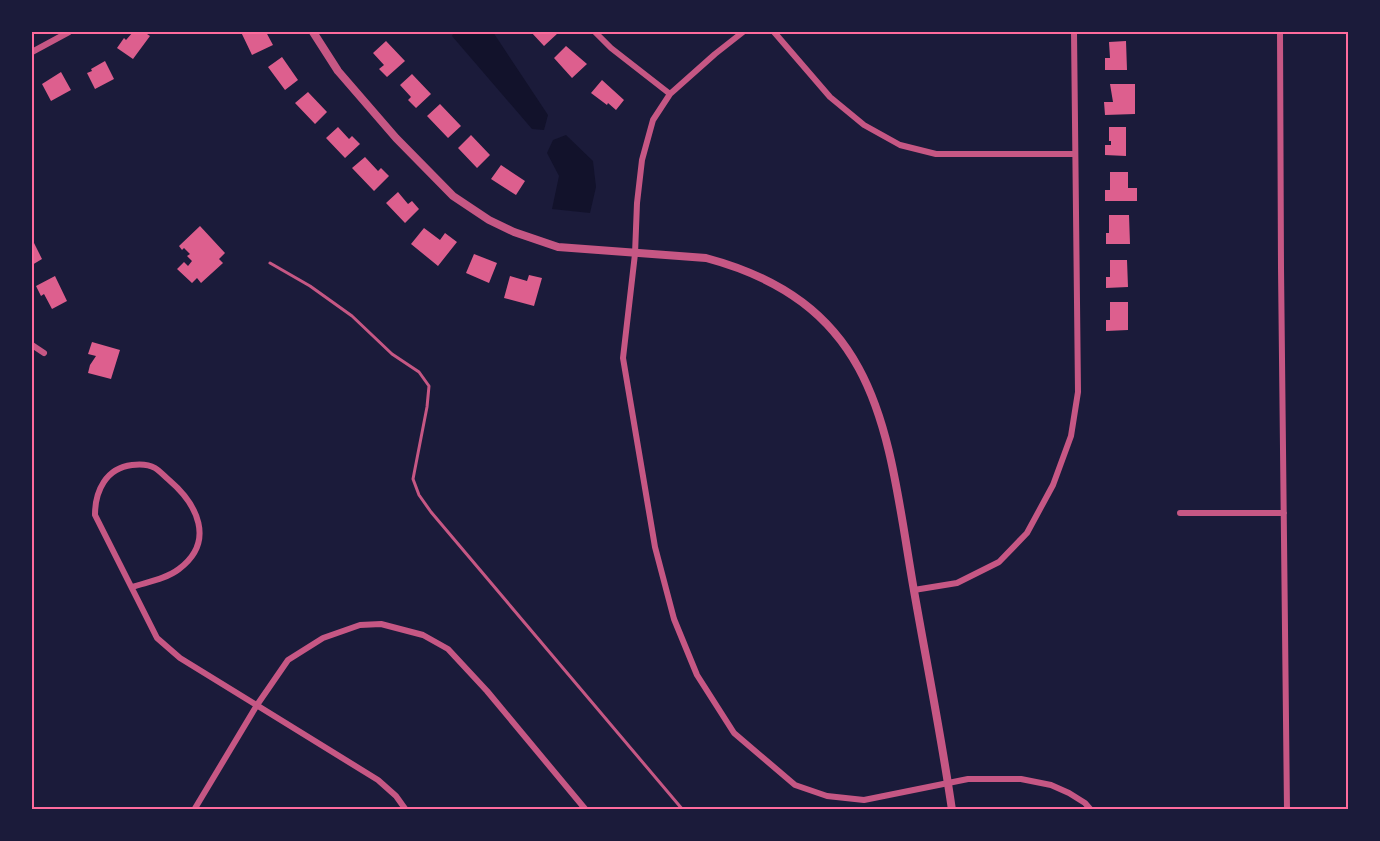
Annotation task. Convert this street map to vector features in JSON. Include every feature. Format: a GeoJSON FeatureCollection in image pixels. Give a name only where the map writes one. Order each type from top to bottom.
{"type":"FeatureCollection","features":[{"type":"Feature","properties":{"kind":"street"},"geometry":{"type":"LineString","coordinates":[[32,52],[69,32]]}},
{"type":"Feature","properties":{"kind":"street"},"geometry":{"type":"LineString","coordinates":[[313,32],[338,71],[396,138],[464,205],[514,232],[549,245],[635,254],[706,258],[753,273],[800,299],[836,334],[853,358],[873,395],[891,455],[952,810]]}},
{"type":"Feature","properties":{"kind":"street"},"geometry":{"type":"LineString","coordinates":[[595,32],[611,48],[670,94]]}},
{"type":"Feature","properties":{"kind":"street"},"geometry":{"type":"LineString","coordinates":[[743,32],[670,94],[653,120],[642,159],[635,254],[623,358],[655,547],[674,619],[697,675],[734,733],[795,785],[827,796],[864,800],[968,779],[1021,779],[1060,789],[1084,803],[1091,810]]}},
{"type":"Feature","properties":{"kind":"street"},"geometry":{"type":"LineString","coordinates":[[774,32],[830,97],[864,125],[900,145],[936,154],[1074,154]]}},
{"type":"Feature","properties":{"kind":"street"},"geometry":{"type":"LineString","coordinates":[[914,590],[957,583],[999,562],[1027,533],[1053,485],[1071,436],[1078,392],[1074,32]]}},
{"type":"Feature","properties":{"kind":"street"},"geometry":{"type":"LineString","coordinates":[[1280,32],[1287,810]]}},
{"type":"Feature","properties":{"kind":"street"},"geometry":{"type":"LineString","coordinates":[[32,345],[44,353]]}},
{"type":"Feature","properties":{"kind":"street"},"geometry":{"type":"LineString","coordinates":[[132,587],[165,577],[178,570],[190,559],[200,530],[193,506],[179,489],[155,468],[145,464],[123,466],[111,472],[99,490],[95,501],[95,514],[132,587],[158,638],[180,658],[378,780],[396,796],[406,810]]}},
{"type":"Feature","properties":{"kind":"street"},"geometry":{"type":"LineString","coordinates":[[1180,513],[1284,513]]}},
{"type":"Feature","properties":{"kind":"street"},"geometry":{"type":"LineString","coordinates":[[194,810],[257,705],[288,660],[322,638],[360,625],[381,624],[423,635],[448,649],[487,691],[586,810]]}},
{"type":"Feature","properties":{"kind":"lane"},"geometry":{"type":"LineString","coordinates":[[270,263],[310,286],[352,316],[392,354],[419,372],[429,386],[413,479],[419,495],[683,810]]}},
{"type":"Feature","properties":{"kind":"shaded area"},"geometry":{"type":"Polygon","coordinates":[[[454,32],[493,32],[548,115],[544,130],[532,129],[452,36],[454,32]]]}},
{"type":"Feature","properties":{"kind":"shaded area"},"geometry":{"type":"Polygon","coordinates":[[[566,135],[593,161],[596,187],[590,213],[552,209],[559,176],[547,153],[553,140],[566,135]]]}},
{"type":"Feature","properties":{"kind":"building"},"geometry":{"type":"Polygon","coordinates":[[[133,32],[144,32],[150,36],[133,59],[117,48],[124,38],[126,40],[133,32]]]}},
{"type":"Feature","properties":{"kind":"building"},"geometry":{"type":"Polygon","coordinates":[[[241,32],[266,32],[273,45],[252,55],[241,32]]]}},
{"type":"Feature","properties":{"kind":"building"},"geometry":{"type":"Polygon","coordinates":[[[531,32],[557,32],[558,33],[544,46],[531,32]]]}},
{"type":"Feature","properties":{"kind":"building"},"geometry":{"type":"Polygon","coordinates":[[[386,41],[405,61],[387,77],[379,69],[384,65],[373,53],[386,41]]]}},
{"type":"Feature","properties":{"kind":"building"},"geometry":{"type":"Polygon","coordinates":[[[1126,41],[1127,70],[1105,70],[1105,58],[1110,58],[1109,42],[1126,41]]]}},
{"type":"Feature","properties":{"kind":"building"},"geometry":{"type":"Polygon","coordinates":[[[566,46],[587,64],[572,78],[554,58],[566,46]]]}},
{"type":"Feature","properties":{"kind":"building"},"geometry":{"type":"Polygon","coordinates":[[[282,57],[298,80],[285,90],[268,67],[282,57]]]}},
{"type":"Feature","properties":{"kind":"building"},"geometry":{"type":"Polygon","coordinates":[[[105,61],[114,79],[95,89],[87,73],[105,61]]]}},
{"type":"Feature","properties":{"kind":"building"},"geometry":{"type":"Polygon","coordinates":[[[61,72],[71,90],[51,101],[42,84],[61,72]]]}},
{"type":"Feature","properties":{"kind":"building"},"geometry":{"type":"Polygon","coordinates":[[[412,74],[431,94],[416,108],[408,100],[411,97],[400,85],[412,74]]]}},
{"type":"Feature","properties":{"kind":"building"},"geometry":{"type":"Polygon","coordinates":[[[602,80],[624,100],[616,110],[591,93],[602,80]]]}},
{"type":"Feature","properties":{"kind":"building"},"geometry":{"type":"Polygon","coordinates":[[[1110,84],[1135,84],[1135,114],[1105,115],[1104,102],[1113,102],[1110,84]]]}},
{"type":"Feature","properties":{"kind":"building"},"geometry":{"type":"Polygon","coordinates":[[[308,92],[327,112],[315,124],[295,103],[308,92]]]}},
{"type":"Feature","properties":{"kind":"building"},"geometry":{"type":"Polygon","coordinates":[[[440,104],[461,126],[448,138],[427,116],[440,104]]]}},
{"type":"Feature","properties":{"kind":"building"},"geometry":{"type":"Polygon","coordinates":[[[338,127],[349,139],[352,136],[360,144],[345,158],[326,138],[338,127]]]}},
{"type":"Feature","properties":{"kind":"building"},"geometry":{"type":"Polygon","coordinates":[[[1109,127],[1126,127],[1126,156],[1105,155],[1105,145],[1111,145],[1109,127]]]}},
{"type":"Feature","properties":{"kind":"building"},"geometry":{"type":"Polygon","coordinates":[[[471,135],[490,155],[477,168],[458,148],[471,135]]]}},
{"type":"Feature","properties":{"kind":"building"},"geometry":{"type":"Polygon","coordinates":[[[365,157],[378,171],[381,168],[389,176],[374,191],[352,168],[365,157]]]}},
{"type":"Feature","properties":{"kind":"building"},"geometry":{"type":"Polygon","coordinates":[[[501,165],[525,181],[516,195],[491,179],[501,165]]]}},
{"type":"Feature","properties":{"kind":"building"},"geometry":{"type":"Polygon","coordinates":[[[1110,172],[1128,172],[1128,188],[1137,188],[1137,201],[1105,201],[1105,190],[1110,190],[1110,172]]]}},
{"type":"Feature","properties":{"kind":"building"},"geometry":{"type":"Polygon","coordinates":[[[398,192],[408,204],[412,201],[419,209],[405,223],[386,203],[398,192]]]}},
{"type":"Feature","properties":{"kind":"building"},"geometry":{"type":"Polygon","coordinates":[[[1109,215],[1129,215],[1130,244],[1106,244],[1106,233],[1109,233],[1109,215]]]}},
{"type":"Feature","properties":{"kind":"building"},"geometry":{"type":"Polygon","coordinates":[[[200,226],[225,253],[219,259],[223,263],[201,283],[197,278],[192,283],[177,269],[184,262],[188,266],[192,261],[187,256],[190,254],[179,246],[200,226]]]}},
{"type":"Feature","properties":{"kind":"building"},"geometry":{"type":"Polygon","coordinates":[[[424,228],[440,240],[445,233],[457,242],[438,266],[411,244],[424,228]]]}},
{"type":"Feature","properties":{"kind":"building"},"geometry":{"type":"Polygon","coordinates":[[[32,239],[42,259],[32,265],[32,239]]]}},
{"type":"Feature","properties":{"kind":"building"},"geometry":{"type":"Polygon","coordinates":[[[474,254],[497,263],[489,283],[466,273],[474,254]]]}},
{"type":"Feature","properties":{"kind":"building"},"geometry":{"type":"Polygon","coordinates":[[[1110,260],[1127,260],[1128,287],[1106,288],[1106,277],[1110,277],[1110,260]]]}},
{"type":"Feature","properties":{"kind":"building"},"geometry":{"type":"Polygon","coordinates":[[[529,275],[542,278],[534,306],[504,298],[510,276],[527,281],[529,275]]]}},
{"type":"Feature","properties":{"kind":"building"},"geometry":{"type":"Polygon","coordinates":[[[55,276],[67,301],[52,309],[44,294],[41,296],[36,286],[55,276]]]}},
{"type":"Feature","properties":{"kind":"building"},"geometry":{"type":"Polygon","coordinates":[[[1110,302],[1128,302],[1128,330],[1106,331],[1106,320],[1110,320],[1110,302]]]}},
{"type":"Feature","properties":{"kind":"building"},"geometry":{"type":"Polygon","coordinates":[[[92,342],[120,350],[111,379],[88,373],[96,356],[88,354],[92,342]]]}}]}
